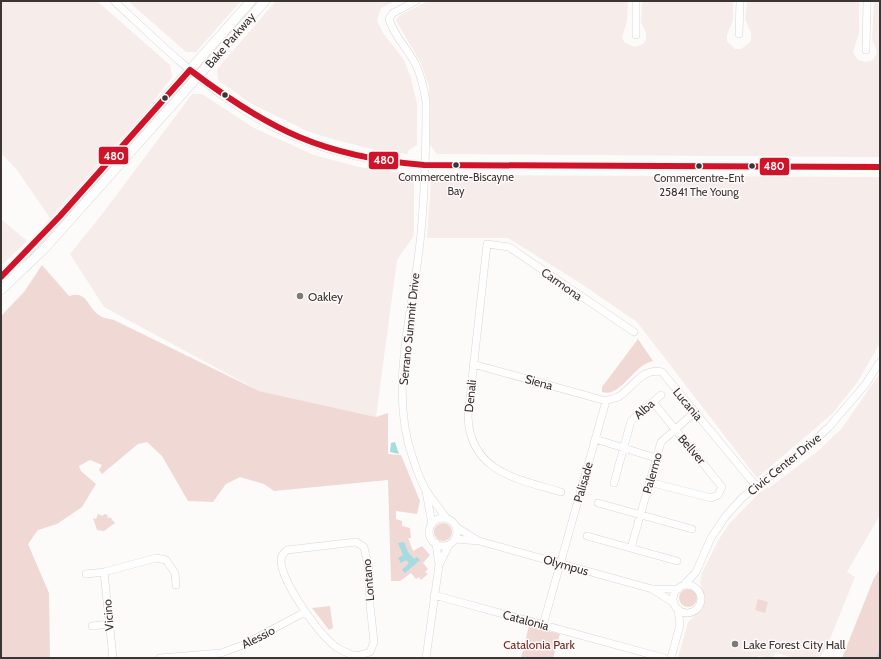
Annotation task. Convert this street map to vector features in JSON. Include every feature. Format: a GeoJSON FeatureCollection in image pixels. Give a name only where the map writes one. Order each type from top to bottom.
{"type":"FeatureCollection","features":[{"type":"Feature","properties":{"kind":"main road","name":"Bake Parkway"},"geometry":{"type":"LineString","coordinates":[[1,277],[60,216],[251,1]]}},
{"type":"Feature","properties":{"kind":"main road","name":"Bake Parkway"},"geometry":{"type":"LineString","coordinates":[[1,290],[41,253],[265,1]]}},
{"type":"Feature","properties":{"kind":"street"},"geometry":{"type":"LineString","coordinates":[[114,1],[190,70],[249,113],[270,126],[310,143],[375,161],[424,165],[880,167]]}},
{"type":"Feature","properties":{"kind":"street","name":"Serrano Summit Drive"},"geometry":{"type":"LineString","coordinates":[[416,1],[393,13],[389,19],[391,27],[414,62],[422,81],[426,102],[421,233],[410,306],[402,383],[402,414],[408,444],[425,489],[432,524],[430,533],[436,543],[439,565]]}},
{"type":"Feature","properties":{"kind":"street"},"geometry":{"type":"LineString","coordinates":[[636,1],[636,35]]}},
{"type":"Feature","properties":{"kind":"street"},"geometry":{"type":"LineString","coordinates":[[739,34],[740,1]]}},
{"type":"Feature","properties":{"kind":"street"},"geometry":{"type":"LineString","coordinates":[[866,50],[867,1]]}},
{"type":"Feature","properties":{"kind":"street","name":"Carmona"},"geometry":{"type":"LineString","coordinates":[[487,244],[509,247],[634,332]]}},
{"type":"Feature","properties":{"kind":"street","name":"Denali"},"geometry":{"type":"LineString","coordinates":[[487,244],[473,364],[468,424],[472,440],[479,453],[491,466],[502,473],[514,479],[561,492]]}},
{"type":"Feature","properties":{"kind":"street","name":"Civic Center Drive"},"geometry":{"type":"LineString","coordinates":[[672,658],[680,625],[674,595],[696,572],[711,538],[725,517],[742,498],[811,444],[829,427],[865,385],[880,362]]}},
{"type":"Feature","properties":{"kind":"street","name":"Siena"},"geometry":{"type":"LineString","coordinates":[[473,364],[606,401]]}},
{"type":"Feature","properties":{"kind":"street","name":"Lucania"},"geometry":{"type":"LineString","coordinates":[[606,401],[617,397],[647,372],[654,370],[662,372],[756,486]]}},
{"type":"Feature","properties":{"kind":"street","name":"Alba"},"geometry":{"type":"LineString","coordinates":[[614,483],[631,421],[661,395]]}},
{"type":"Feature","properties":{"kind":"street","name":"Palisade"},"geometry":{"type":"LineString","coordinates":[[542,624],[606,401]]}},
{"type":"Feature","properties":{"kind":"street","name":"Bellver"},"geometry":{"type":"LineString","coordinates":[[649,482],[710,498],[715,497],[720,492],[722,486],[653,402]]}},
{"type":"Feature","properties":{"kind":"street","name":"Palermo"},"geometry":{"type":"LineString","coordinates":[[631,548],[661,442],[695,412]]}},
{"type":"Feature","properties":{"kind":"street"},"geometry":{"type":"LineString","coordinates":[[595,439],[656,458]]}},
{"type":"Feature","properties":{"kind":"street","name":"Serrano Summit Drive"},"geometry":{"type":"LineString","coordinates":[[425,489],[447,519],[456,527]]}},
{"type":"Feature","properties":{"kind":"street"},"geometry":{"type":"LineString","coordinates":[[598,503],[692,529]]}},
{"type":"Feature","properties":{"kind":"street"},"geometry":{"type":"LineString","coordinates":[[432,524],[439,519],[447,519]]}},
{"type":"Feature","properties":{"kind":"street"},"geometry":{"type":"LineString","coordinates":[[455,539],[456,527]]}},
{"type":"Feature","properties":{"kind":"street","name":"Olympus"},"geometry":{"type":"LineString","coordinates":[[456,527],[479,541]]}},
{"type":"Feature","properties":{"kind":"street"},"geometry":{"type":"LineString","coordinates":[[587,536],[677,561]]}},
{"type":"Feature","properties":{"kind":"street","name":"Serrano Summit Drive"},"geometry":{"type":"LineString","coordinates":[[426,658],[439,565],[449,545],[455,539]]}},
{"type":"Feature","properties":{"kind":"street","name":"Olympus"},"geometry":{"type":"LineString","coordinates":[[455,539],[479,541],[652,589],[676,606]]}},
{"type":"Feature","properties":{"kind":"street","name":"Lontano"},"geometry":{"type":"LineString","coordinates":[[356,542],[364,547],[369,569],[370,605],[374,642],[370,652],[356,656],[336,647],[305,612],[286,579],[281,560],[282,554],[287,550],[356,542]]}},
{"type":"Feature","properties":{"kind":"street"},"geometry":{"type":"LineString","coordinates":[[436,543],[441,546],[449,545]]}},
{"type":"Feature","properties":{"kind":"street"},"geometry":{"type":"LineString","coordinates":[[86,574],[104,572],[156,558],[166,560],[175,574],[176,585]]}},
{"type":"Feature","properties":{"kind":"street","name":"Vicino"},"geometry":{"type":"LineString","coordinates":[[104,572],[113,658]]}},
{"type":"Feature","properties":{"kind":"street","name":"Civic Center Drive"},"geometry":{"type":"LineString","coordinates":[[680,625],[691,612],[699,607],[701,602],[701,595],[697,589],[696,572]]}},
{"type":"Feature","properties":{"kind":"street"},"geometry":{"type":"LineString","coordinates":[[681,587],[694,586],[697,589]]}},
{"type":"Feature","properties":{"kind":"street","name":"Olympus"},"geometry":{"type":"LineString","coordinates":[[652,589],[681,587]]}},
{"type":"Feature","properties":{"kind":"street","name":"Catalonia"},"geometry":{"type":"LineString","coordinates":[[434,595],[664,658]]}},
{"type":"Feature","properties":{"kind":"street"},"geometry":{"type":"LineString","coordinates":[[676,606],[682,612],[691,612]]}},
{"type":"Feature","properties":{"kind":"street","name":"Alessio"},"geometry":{"type":"LineString","coordinates":[[160,658],[221,653],[243,645],[305,612]]}},
{"type":"Feature","properties":{"kind":"street"},"geometry":{"type":"LineString","coordinates":[[92,626],[109,624]]}},
{"type":"Feature","properties":{"kind":"shaded area"},"geometry":{"type":"Polygon","coordinates":[[[1,1],[97,1],[170,65],[172,77],[149,107],[50,218],[17,170],[1,153],[1,1]]]}},
{"type":"Feature","properties":{"kind":"shaded area"},"geometry":{"type":"Polygon","coordinates":[[[128,1],[241,1],[196,52],[186,52],[128,1]]]}},
{"type":"Feature","properties":{"kind":"shaded area"},"geometry":{"type":"Polygon","coordinates":[[[276,1],[395,1],[381,8],[377,20],[383,33],[404,60],[411,78],[417,104],[417,145],[409,150],[407,154],[380,151],[309,132],[250,103],[218,80],[217,69],[276,1]]]}},
{"type":"Feature","properties":{"kind":"shaded area"},"geometry":{"type":"Polygon","coordinates":[[[428,1],[628,1],[627,21],[622,38],[625,43],[635,47],[643,44],[646,40],[646,33],[641,22],[642,1],[733,1],[733,20],[727,35],[727,41],[735,49],[741,49],[750,42],[751,38],[751,33],[745,19],[747,1],[859,1],[859,33],[853,52],[858,60],[866,62],[873,60],[877,52],[872,39],[874,1],[880,1],[880,157],[437,154],[430,145],[429,87],[421,63],[396,21],[402,14],[428,1]]]}},
{"type":"Feature","properties":{"kind":"shaded area"},"geometry":{"type":"Polygon","coordinates":[[[192,94],[202,94],[254,128],[314,155],[359,167],[409,174],[414,177],[414,231],[413,237],[397,260],[376,417],[259,391],[104,307],[70,254],[103,213],[192,94]]]}},
{"type":"Feature","properties":{"kind":"shaded area"},"geometry":{"type":"Polygon","coordinates":[[[437,175],[880,177],[880,343],[857,383],[832,414],[757,478],[637,322],[580,283],[508,238],[427,238],[431,180],[437,175]]]}},
{"type":"Feature","properties":{"kind":"shaded area"},"geometry":{"type":"Polygon","coordinates":[[[1,219],[27,241],[1,266],[1,219]]]}},
{"type":"Feature","properties":{"kind":"shaded area"},"geometry":{"type":"Polygon","coordinates":[[[880,373],[880,515],[847,572],[855,577],[826,649],[819,658],[795,658],[776,653],[772,658],[758,656],[757,658],[678,658],[688,622],[702,608],[705,599],[700,583],[702,573],[719,539],[730,523],[760,492],[768,487],[769,488],[819,450],[842,428],[880,373]]]}},
{"type":"Feature","properties":{"kind":"green space"},"geometry":{"type":"Polygon","coordinates":[[[42,265],[69,296],[80,295],[100,316],[114,320],[259,391],[376,417],[388,413],[388,454],[401,455],[420,501],[417,514],[396,511],[396,519],[402,521],[402,526],[410,528],[411,538],[408,538],[413,551],[422,546],[430,555],[423,563],[428,569],[425,572],[428,574],[421,580],[419,577],[416,579],[411,573],[400,581],[391,581],[388,480],[274,491],[264,484],[240,477],[226,484],[213,502],[188,501],[162,456],[147,442],[138,444],[102,474],[99,470],[102,465],[90,460],[79,466],[81,471],[96,484],[82,507],[57,524],[38,530],[28,544],[49,593],[50,658],[1,658],[1,316],[24,292],[42,265]]]}},
{"type":"Feature","properties":{"kind":"green space"},"geometry":{"type":"Polygon","coordinates":[[[638,339],[653,361],[639,368],[615,390],[609,393],[602,392],[602,387],[638,339]]]}},
{"type":"Feature","properties":{"kind":"green space"},"geometry":{"type":"Polygon","coordinates":[[[98,514],[103,516],[104,514],[108,515],[107,517],[110,517],[115,523],[104,531],[97,530],[93,518],[96,519],[98,514]]]}},
{"type":"Feature","properties":{"kind":"green space"},"geometry":{"type":"Polygon","coordinates":[[[443,523],[449,526],[452,532],[449,538],[443,541],[437,538],[434,532],[437,526],[443,523]]]}},
{"type":"Feature","properties":{"kind":"green space"},"geometry":{"type":"Polygon","coordinates":[[[880,569],[880,658],[842,658],[874,578],[880,569]]]}},
{"type":"Feature","properties":{"kind":"green space"},"geometry":{"type":"Polygon","coordinates":[[[684,589],[692,589],[697,594],[695,605],[692,607],[684,607],[679,602],[679,594],[684,589]]]}},
{"type":"Feature","properties":{"kind":"green space"},"geometry":{"type":"Polygon","coordinates":[[[758,599],[768,602],[765,613],[755,610],[758,599]]]}},
{"type":"Feature","properties":{"kind":"green space"},"geometry":{"type":"Polygon","coordinates":[[[330,606],[333,628],[329,630],[312,608],[330,606]]]}},
{"type":"Feature","properties":{"kind":"green space","name":"Catalonia Park"},"geometry":{"type":"Polygon","coordinates":[[[529,626],[560,634],[553,658],[521,658],[529,626]]]}},
{"type":"Feature","properties":{"kind":"water"},"geometry":{"type":"Polygon","coordinates":[[[395,442],[399,454],[390,452],[391,443],[395,442]]]}},
{"type":"Feature","properties":{"kind":"water"},"geometry":{"type":"Polygon","coordinates":[[[404,542],[408,552],[414,559],[417,557],[420,560],[405,573],[402,570],[409,563],[406,560],[401,563],[398,558],[403,555],[398,543],[404,542]]]}},
{"type":"Feature","properties":{"kind":"waterway"},"geometry":{"type":"LineString","coordinates":[[877,658],[880,651]]}},
{"type":"Feature","properties":{"kind":"transit line","name":"480"},"geometry":{"type":"LineString","coordinates":[[1,277],[60,216],[190,70],[246,109],[299,137],[356,155],[388,161],[424,165],[880,167]]}},
{"type":"Feature","properties":{"kind":"place","name":"Commercentre-Biscayne Bay"},"geometry":{"type":"Point","coordinates":[456,165]}},
{"type":"Feature","properties":{"kind":"place","name":"Commercentre-Ent 25841 The Young"},"geometry":{"type":"Point","coordinates":[699,166]}},
{"type":"Feature","properties":{"kind":"place","name":"Oakley"},"geometry":{"type":"Point","coordinates":[300,296]}},
{"type":"Feature","properties":{"kind":"place","name":"Lake Forest City Hall"},"geometry":{"type":"Point","coordinates":[735,644]}}]}
